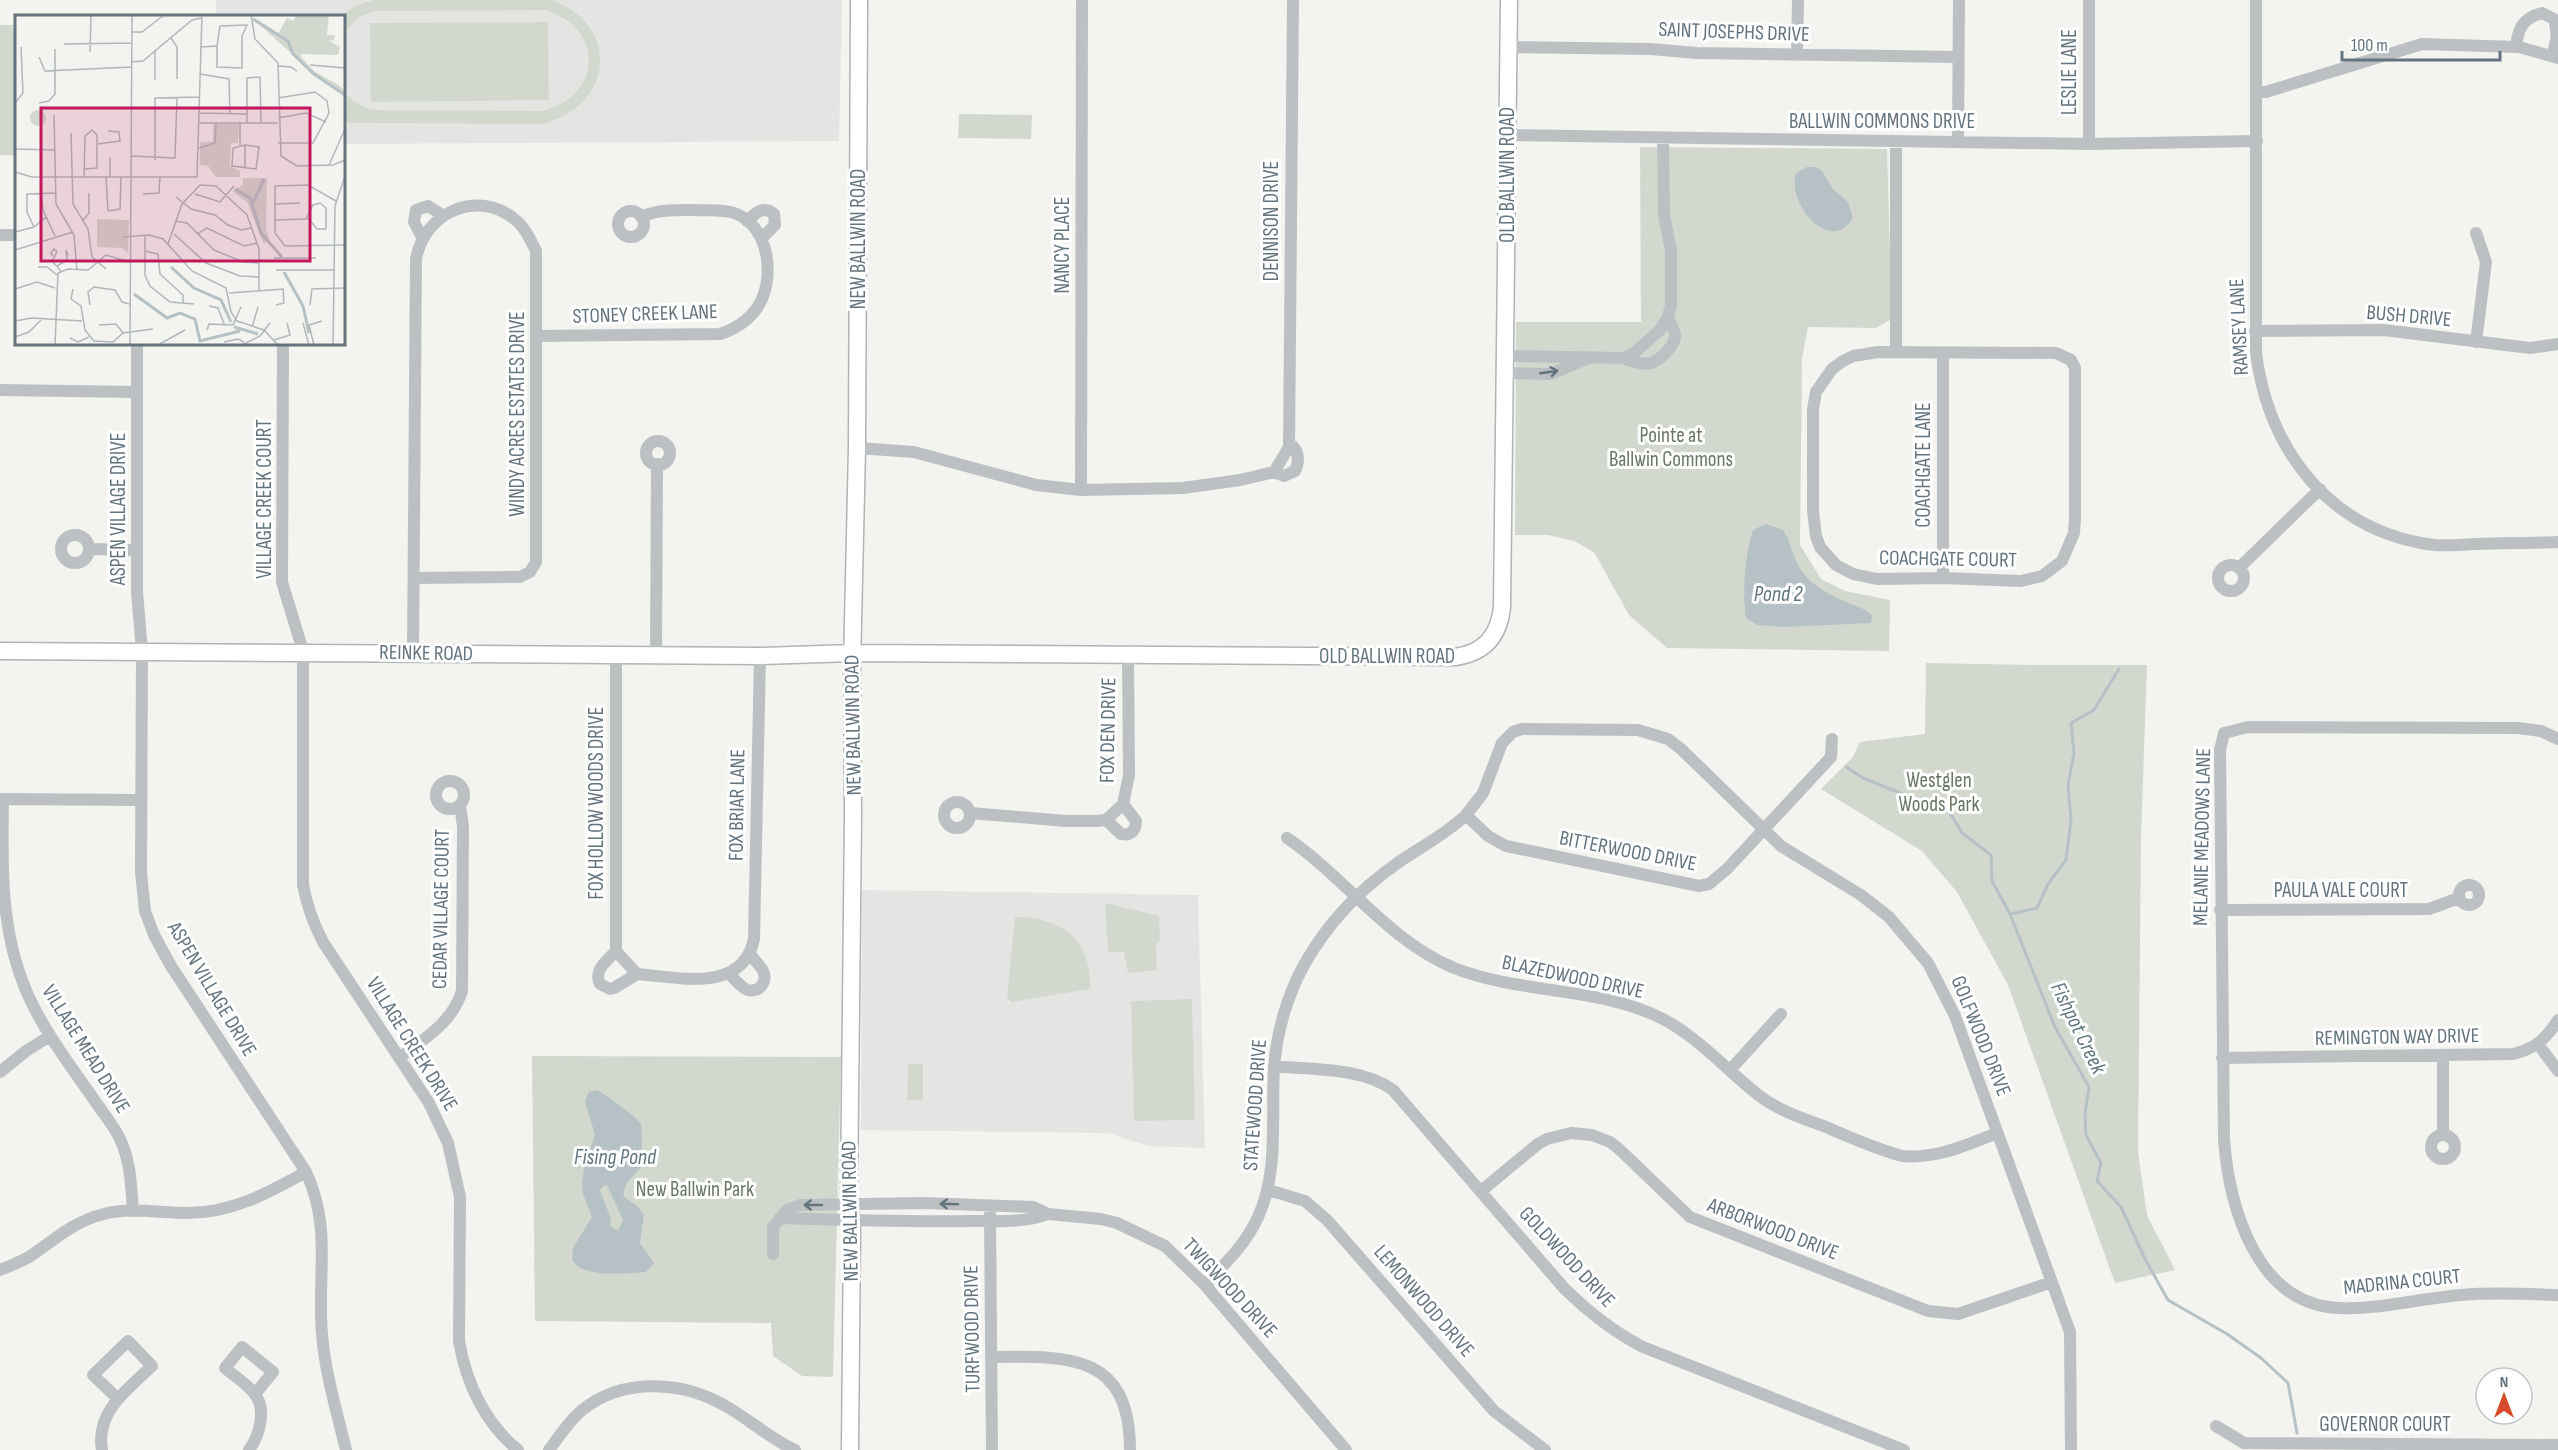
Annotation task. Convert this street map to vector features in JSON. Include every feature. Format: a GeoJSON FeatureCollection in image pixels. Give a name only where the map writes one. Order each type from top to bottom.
{"type":"FeatureCollection","features":[{"type":"Feature","properties":{"kind":"street","name":"NEW BALLWIN ROAD"},"geometry":{"type":"LineString","coordinates":[[850,1450],[850,1108],[854,816],[852,654],[857,448],[859,0]]}},
{"type":"Feature","properties":{"kind":"street","name":"NANCY PLACE"},"geometry":{"type":"LineString","coordinates":[[1081,490],[1082,0]]}},
{"type":"Feature","properties":{"kind":"street","name":"DENNISON DRIVE"},"geometry":{"type":"LineString","coordinates":[[857,448],[914,452],[1036,485],[1081,490],[1183,489],[1274,472],[1287,454],[1289,443],[1293,0]]}},
{"type":"Feature","properties":{"kind":"street","name":"OLD BALLWIN ROAD"},"geometry":{"type":"LineString","coordinates":[[852,654],[1455,657],[1470,655],[1491,640],[1497,628],[1502,607],[1509,0]]}},
{"type":"Feature","properties":{"kind":"street"},"geometry":{"type":"LineString","coordinates":[[1797,54],[1798,0]]}},
{"type":"Feature","properties":{"kind":"street"},"geometry":{"type":"LineString","coordinates":[[1958,141],[1959,0]]}},
{"type":"Feature","properties":{"kind":"street","name":"LESLIE LANE"},"geometry":{"type":"LineString","coordinates":[[2089,0],[2089,144]]}},
{"type":"Feature","properties":{"kind":"street","name":"RAMSEY LANE"},"geometry":{"type":"LineString","coordinates":[[2256,0],[2255,331],[2259,369],[2272,419],[2292,457],[2320,489],[2338,505],[2369,525],[2387,533],[2438,545],[2558,542]]}},
{"type":"Feature","properties":{"kind":"street"},"geometry":{"type":"LineString","coordinates":[[2256,92],[2266,92],[2422,44],[2516,47],[2555,57],[2557,29],[2554,19],[2542,13],[2529,16],[2518,30],[2516,47]]}},
{"type":"Feature","properties":{"kind":"street","name":"SAINT JOSEPHS DRIVE"},"geometry":{"type":"LineString","coordinates":[[1508,47],[1651,49],[1696,53],[1958,57]]}},
{"type":"Feature","properties":{"kind":"street","name":"BALLWIN COMMONS DRIVE"},"geometry":{"type":"LineString","coordinates":[[1506,135],[2089,144],[2257,141]]}},
{"type":"Feature","properties":{"kind":"street"},"geometry":{"type":"LineString","coordinates":[[1623,358],[1660,330],[1668,317],[1671,305],[1671,250],[1664,215],[1663,139]]}},
{"type":"Feature","properties":{"kind":"street"},"geometry":{"type":"LineString","coordinates":[[1896,142],[1896,352]]}},
{"type":"Feature","properties":{"kind":"street"},"geometry":{"type":"LineString","coordinates":[[413,653],[416,259],[422,237],[414,222],[416,210],[428,206],[444,216]]}},
{"type":"Feature","properties":{"kind":"street","name":"WINDY ACRES ESTATES DRIVE"},"geometry":{"type":"LineString","coordinates":[[414,578],[520,578],[530,572],[536,562],[536,251],[529,236],[519,223],[489,207],[465,207],[444,216],[430,226],[422,237]]}},
{"type":"Feature","properties":{"kind":"street"},"geometry":{"type":"LineString","coordinates":[[641,217],[655,211],[722,211],[738,215],[762,237],[775,225],[774,214],[768,210],[760,210],[747,221]]}},
{"type":"Feature","properties":{"kind":"street"},"geometry":{"type":"LineString","coordinates":[[2476,233],[2486,262],[2476,342]]}},
{"type":"Feature","properties":{"kind":"street","name":"STONEY CREEK LANE"},"geometry":{"type":"LineString","coordinates":[[537,336],[707,336],[730,331],[746,320],[759,306],[766,264],[762,237]]}},
{"type":"Feature","properties":{"kind":"street"},"geometry":{"type":"LineString","coordinates":[[1505,356],[1623,358],[1637,363],[1652,363],[1673,344],[1675,336],[1668,317]]}},
{"type":"Feature","properties":{"kind":"street","name":"BUSH DRIVE"},"geometry":{"type":"LineString","coordinates":[[2255,331],[2384,330],[2530,348],[2558,344]]}},
{"type":"Feature","properties":{"kind":"street","name":"ASPEN VILLAGE DRIVE"},"geometry":{"type":"LineString","coordinates":[[137,345],[136,550],[142,651],[141,800],[142,884],[145,911],[154,935],[229,1056],[306,1172],[320,1211],[322,1333],[327,1373],[346,1450]]}},
{"type":"Feature","properties":{"kind":"street","name":"VILLAGE CREEK COURT"},"geometry":{"type":"LineString","coordinates":[[284,345],[282,582],[303,651]]}},
{"type":"Feature","properties":{"kind":"street","name":"COACHGATE COURT"},"geometry":{"type":"LineString","coordinates":[[1896,352],[1943,352],[2056,352],[2071,360],[2075,368],[2075,518],[2069,549],[2061,561],[2042,576],[2021,581],[1943,578],[1877,579],[1844,571],[1820,548],[1813,511],[1813,409],[1816,392],[1832,369],[1853,356],[1896,352]]}},
{"type":"Feature","properties":{"kind":"street","name":"COACHGATE LANE"},"geometry":{"type":"LineString","coordinates":[[1943,352],[1943,578]]}},
{"type":"Feature","properties":{"kind":"street"},"geometry":{"type":"LineString","coordinates":[[1505,373],[1551,374],[1589,357]]}},
{"type":"Feature","properties":{"kind":"street"},"geometry":{"type":"LineString","coordinates":[[0,390],[137,392]]}},
{"type":"Feature","properties":{"kind":"street"},"geometry":{"type":"LineString","coordinates":[[656,654],[657,464]]}},
{"type":"Feature","properties":{"kind":"street"},"geometry":{"type":"LineString","coordinates":[[2239,568],[2320,489]]}},
{"type":"Feature","properties":{"kind":"street"},"geometry":{"type":"LineString","coordinates":[[89,549],[136,550]]}},
{"type":"Feature","properties":{"kind":"street","name":"REINKE ROAD"},"geometry":{"type":"LineString","coordinates":[[0,651],[303,651],[760,656],[852,654]]}},
{"type":"Feature","properties":{"kind":"street","name":"VILLAGE CREEK DRIVE"},"geometry":{"type":"LineString","coordinates":[[303,651],[303,885],[309,913],[323,942],[436,1115],[448,1143],[460,1197],[459,1341],[462,1358],[486,1414],[502,1437],[518,1450]]}},
{"type":"Feature","properties":{"kind":"street","name":"FOX HOLLOW WOODS DRIVE"},"geometry":{"type":"LineString","coordinates":[[616,655],[616,951]]}},
{"type":"Feature","properties":{"kind":"street","name":"FOX BRIAR LANE"},"geometry":{"type":"LineString","coordinates":[[751,955],[754,939],[760,656]]}},
{"type":"Feature","properties":{"kind":"street","name":"FOX DEN DRIVE"},"geometry":{"type":"LineString","coordinates":[[1123,804],[1134,817],[1136,825],[1134,831],[1125,835],[1120,834],[1106,819],[1123,804],[1129,775],[1128,656]]}},
{"type":"Feature","properties":{"kind":"street","name":"MELANIE MEADOWS LANE"},"geometry":{"type":"LineString","coordinates":[[2222,1058],[2220,750],[2223,733],[2248,727],[2506,728],[2532,729],[2556,735]]}},
{"type":"Feature","properties":{"kind":"street","name":"GOLFWOOD DRIVE"},"geometry":{"type":"LineString","coordinates":[[1502,743],[1513,732],[1532,728],[1624,729],[1654,733],[1668,739],[1682,749],[1762,830],[1794,856],[1861,895],[1889,917],[1921,953],[1940,983],[1955,1016],[2070,1332],[2071,1450]]}},
{"type":"Feature","properties":{"kind":"street","name":"BITTERWOOD DRIVE"},"geometry":{"type":"LineString","coordinates":[[1466,815],[1488,836],[1506,846],[1699,886],[1709,884],[1718,878],[1831,757],[1832,740]]}},
{"type":"Feature","properties":{"kind":"street","name":"STATEWOOD DRIVE"},"geometry":{"type":"LineString","coordinates":[[1205,1285],[1243,1243],[1259,1216],[1268,1190],[1274,1066],[1286,1009],[1304,966],[1329,928],[1356,897],[1397,864],[1466,815],[1476,804],[1489,781],[1502,743]]}},
{"type":"Feature","properties":{"kind":"street"},"geometry":{"type":"LineString","coordinates":[[2,799],[141,800]]}},
{"type":"Feature","properties":{"kind":"street","name":"VILLAGE MEAD DRIVE"},"geometry":{"type":"LineString","coordinates":[[2,799],[2,878],[7,925],[25,988],[50,1036],[120,1137],[130,1168],[133,1211]]}},
{"type":"Feature","properties":{"kind":"street","name":"CEDAR VILLAGE COURT"},"geometry":{"type":"LineString","coordinates":[[399,1058],[445,1023],[454,1011],[462,991],[463,827],[460,805]]}},
{"type":"Feature","properties":{"kind":"street"},"geometry":{"type":"LineString","coordinates":[[970,813],[1066,821],[1106,819]]}},
{"type":"Feature","properties":{"kind":"street","name":"BLAZEDWOOD DRIVE"},"geometry":{"type":"LineString","coordinates":[[1287,838],[1325,866],[1398,936],[1436,959],[1492,980],[1642,1010],[1692,1036],[1760,1096],[1783,1110],[1902,1156],[1917,1158],[1944,1153],[1997,1133]]}},
{"type":"Feature","properties":{"kind":"street","name":"PAULA VALE COURT"},"geometry":{"type":"LineString","coordinates":[[2220,910],[2429,909],[2459,898]]}},
{"type":"Feature","properties":{"kind":"street"},"geometry":{"type":"LineString","coordinates":[[637,974],[616,951],[598,971],[597,976],[604,987],[614,988],[637,974],[682,979],[711,978],[729,974],[751,955],[764,972],[764,980],[760,987],[753,991],[747,990],[729,974]]}},
{"type":"Feature","properties":{"kind":"street"},"geometry":{"type":"LineString","coordinates":[[1731,1070],[1781,1014]]}},
{"type":"Feature","properties":{"kind":"street"},"geometry":{"type":"LineString","coordinates":[[2558,1020],[2548,1035],[2538,1044],[2558,1071]]}},
{"type":"Feature","properties":{"kind":"street"},"geometry":{"type":"LineString","coordinates":[[0,1072],[26,1051],[50,1036]]}},
{"type":"Feature","properties":{"kind":"street","name":"REMINGTON WAY DRIVE"},"geometry":{"type":"LineString","coordinates":[[2222,1058],[2443,1057],[2513,1054],[2538,1044]]}},
{"type":"Feature","properties":{"kind":"street"},"geometry":{"type":"LineString","coordinates":[[2443,1057],[2443,1135]]}},
{"type":"Feature","properties":{"kind":"street","name":"MADRINA COURT"},"geometry":{"type":"LineString","coordinates":[[2222,1058],[2224,1139],[2233,1199],[2256,1255],[2277,1282],[2293,1293],[2323,1307],[2339,1308],[2372,1307],[2463,1295],[2558,1294]]}},
{"type":"Feature","properties":{"kind":"street","name":"GOLDWOOD DRIVE"},"geometry":{"type":"LineString","coordinates":[[1274,1066],[1358,1075],[1384,1083],[1393,1090],[1563,1287],[1601,1323],[1614,1332],[1643,1347],[1904,1450]]}},
{"type":"Feature","properties":{"kind":"street","name":"ARBORWOOD DRIVE"},"geometry":{"type":"LineString","coordinates":[[1481,1191],[1538,1144],[1558,1134],[1582,1134],[1601,1138],[1618,1148],[1689,1217],[1928,1311],[1958,1314],[2052,1282]]}},
{"type":"Feature","properties":{"kind":"street"},"geometry":{"type":"LineString","coordinates":[[0,1270],[28,1257],[73,1225],[102,1214],[133,1211],[186,1213],[222,1209],[259,1197],[306,1172]]}},
{"type":"Feature","properties":{"kind":"street","name":"LEMONWOOD DRIVE"},"geometry":{"type":"LineString","coordinates":[[1268,1190],[1305,1201],[1327,1220],[1494,1411],[1545,1450]]}},
{"type":"Feature","properties":{"kind":"street","name":"TWIGWOOD DRIVE"},"geometry":{"type":"LineString","coordinates":[[851,1204],[924,1203],[1033,1207],[1048,1214],[1101,1219],[1136,1231],[1165,1246],[1205,1285],[1346,1450]]}},
{"type":"Feature","properties":{"kind":"street"},"geometry":{"type":"LineString","coordinates":[[773,1254],[773,1227],[787,1210],[800,1205],[851,1204]]}},
{"type":"Feature","properties":{"kind":"street","name":"TURFWOOD DRIVE"},"geometry":{"type":"LineString","coordinates":[[990,1207],[992,1450]]}},
{"type":"Feature","properties":{"kind":"street","name":"TWIGWOOD DRIVE"},"geometry":{"type":"LineString","coordinates":[[851,1222],[990,1221],[1035,1219],[1048,1214]]}},
{"type":"Feature","properties":{"kind":"street"},"geometry":{"type":"LineString","coordinates":[[780,1218],[851,1222]]}},
{"type":"Feature","properties":{"kind":"street"},"geometry":{"type":"LineString","coordinates":[[102,1450],[101,1429],[108,1410],[152,1366],[128,1341],[93,1375],[118,1399]]}},
{"type":"Feature","properties":{"kind":"street"},"geometry":{"type":"LineString","coordinates":[[992,1357],[1051,1356],[1080,1362],[1095,1369],[1116,1388],[1123,1403],[1130,1431],[1130,1450]]}},
{"type":"Feature","properties":{"kind":"street"},"geometry":{"type":"LineString","coordinates":[[549,1450],[572,1420],[597,1400],[625,1389],[658,1386],[690,1390],[710,1398],[795,1450]]}},
{"type":"Feature","properties":{"kind":"street"},"geometry":{"type":"LineString","coordinates":[[249,1450],[260,1426],[260,1410],[255,1394]]}},
{"type":"Feature","properties":{"kind":"street","name":"GOVERNOR COURT"},"geometry":{"type":"LineString","coordinates":[[2216,1426],[2244,1443],[2499,1447],[2558,1444]]}},
{"type":"Feature","properties":{"kind":"shaded area"},"geometry":{"type":"Polygon","coordinates":[[[216,0],[842,0],[839,141],[345,144],[345,15],[216,15],[216,0]]]}},
{"type":"Feature","properties":{"kind":"shaded area"},"geometry":{"type":"Polygon","coordinates":[[[862,890],[1198,895],[1205,1148],[1148,1146],[1108,1133],[861,1130],[862,890]]]}},
{"type":"Feature","properties":{"kind":"green space"},"geometry":{"type":"Polygon","coordinates":[[[373,0],[551,0],[574,12],[590,28],[598,46],[600,65],[595,84],[583,101],[565,115],[541,124],[345,123],[345,112],[347,112],[345,93],[356,103],[371,110],[542,111],[562,103],[577,91],[586,77],[589,62],[587,46],[578,31],[565,19],[545,10],[375,11],[359,17],[345,31],[345,15],[342,15],[355,6],[373,0]]]}},
{"type":"Feature","properties":{"kind":"green space"},"geometry":{"type":"Polygon","coordinates":[[[548,22],[549,100],[371,102],[370,23],[548,22]]]}},
{"type":"Feature","properties":{"kind":"green space"},"geometry":{"type":"Polygon","coordinates":[[[0,25],[15,25],[15,155],[0,155],[0,25]]]}},
{"type":"Feature","properties":{"kind":"green space"},"geometry":{"type":"Polygon","coordinates":[[[959,114],[1032,115],[1031,139],[958,138],[959,114]]]}},
{"type":"Feature","properties":{"kind":"green space","name":"Pointe at Ballwin Commons"},"geometry":{"type":"Polygon","coordinates":[[[1640,147],[1887,149],[1892,319],[1876,328],[1808,327],[1802,358],[1800,545],[1821,579],[1845,591],[1890,600],[1889,651],[1667,648],[1629,615],[1594,552],[1574,541],[1548,535],[1515,535],[1516,322],[1641,322],[1640,147]]]}},
{"type":"Feature","properties":{"kind":"green space","name":"Westglen Woods Park"},"geometry":{"type":"Polygon","coordinates":[[[1926,663],[2147,665],[2141,837],[2138,1152],[2147,1215],[2175,1270],[2115,1283],[2008,985],[1957,892],[1922,851],[1821,789],[1853,757],[1860,742],[1925,734],[1926,663]]]}},
{"type":"Feature","properties":{"kind":"green space"},"geometry":{"type":"Polygon","coordinates":[[[1105,903],[1159,916],[1160,940],[1156,944],[1157,970],[1128,973],[1124,952],[1108,952],[1105,903]]]}},
{"type":"Feature","properties":{"kind":"green space"},"geometry":{"type":"Polygon","coordinates":[[[1015,917],[1046,921],[1070,934],[1086,957],[1090,989],[1011,1002],[1007,996],[1015,917]]]}},
{"type":"Feature","properties":{"kind":"green space"},"geometry":{"type":"Polygon","coordinates":[[[1192,999],[1195,1120],[1134,1121],[1131,1001],[1192,999]]]}},
{"type":"Feature","properties":{"kind":"green space","name":"New Ballwin Park"},"geometry":{"type":"Polygon","coordinates":[[[532,1056],[841,1057],[833,1377],[802,1376],[773,1356],[771,1323],[535,1321],[532,1056]]]}},
{"type":"Feature","properties":{"kind":"green space"},"geometry":{"type":"Polygon","coordinates":[[[908,1064],[923,1064],[923,1100],[907,1100],[908,1064]]]}},
{"type":"Feature","properties":{"kind":"water"},"geometry":{"type":"Polygon","coordinates":[[[1807,167],[1815,167],[1822,171],[1833,189],[1848,202],[1853,218],[1844,228],[1833,231],[1822,228],[1812,221],[1804,210],[1797,198],[1795,185],[1796,173],[1807,167]]]}},
{"type":"Feature","properties":{"kind":"water","name":"Pond 2"},"geometry":{"type":"Polygon","coordinates":[[[1766,524],[1783,530],[1798,565],[1810,581],[1847,603],[1866,610],[1872,616],[1871,623],[1784,627],[1758,625],[1746,618],[1744,585],[1750,540],[1753,530],[1766,524]]]}},
{"type":"Feature","properties":{"kind":"water","name":"Fising Pond"},"geometry":{"type":"Polygon","coordinates":[[[596,1090],[613,1100],[641,1124],[641,1167],[624,1189],[624,1197],[637,1206],[644,1215],[640,1243],[654,1263],[646,1272],[617,1274],[594,1272],[584,1270],[572,1259],[573,1248],[592,1217],[583,1194],[582,1184],[584,1168],[595,1135],[585,1101],[589,1092],[596,1090]],[[607,1185],[603,1186],[600,1190],[611,1219],[610,1226],[618,1231],[623,1220],[607,1185]]]}},
{"type":"Feature","properties":{"kind":"waterway"},"geometry":{"type":"LineString","coordinates":[[2011,914],[2037,908],[2048,884],[2066,860],[2071,820],[2068,785],[2074,753],[2071,723],[2094,710],[2119,669]]}},
{"type":"Feature","properties":{"kind":"waterway","name":"Fishpot Creek"},"geometry":{"type":"LineString","coordinates":[[1846,767],[1863,778],[1950,813],[1962,833],[1991,855],[1992,881],[2010,914],[2055,1027],[2089,1087],[2085,1114],[2086,1135],[2101,1163],[2097,1181],[2121,1207],[2145,1259],[2168,1300],[2227,1334],[2261,1358],[2288,1383],[2297,1433]]}}]}
